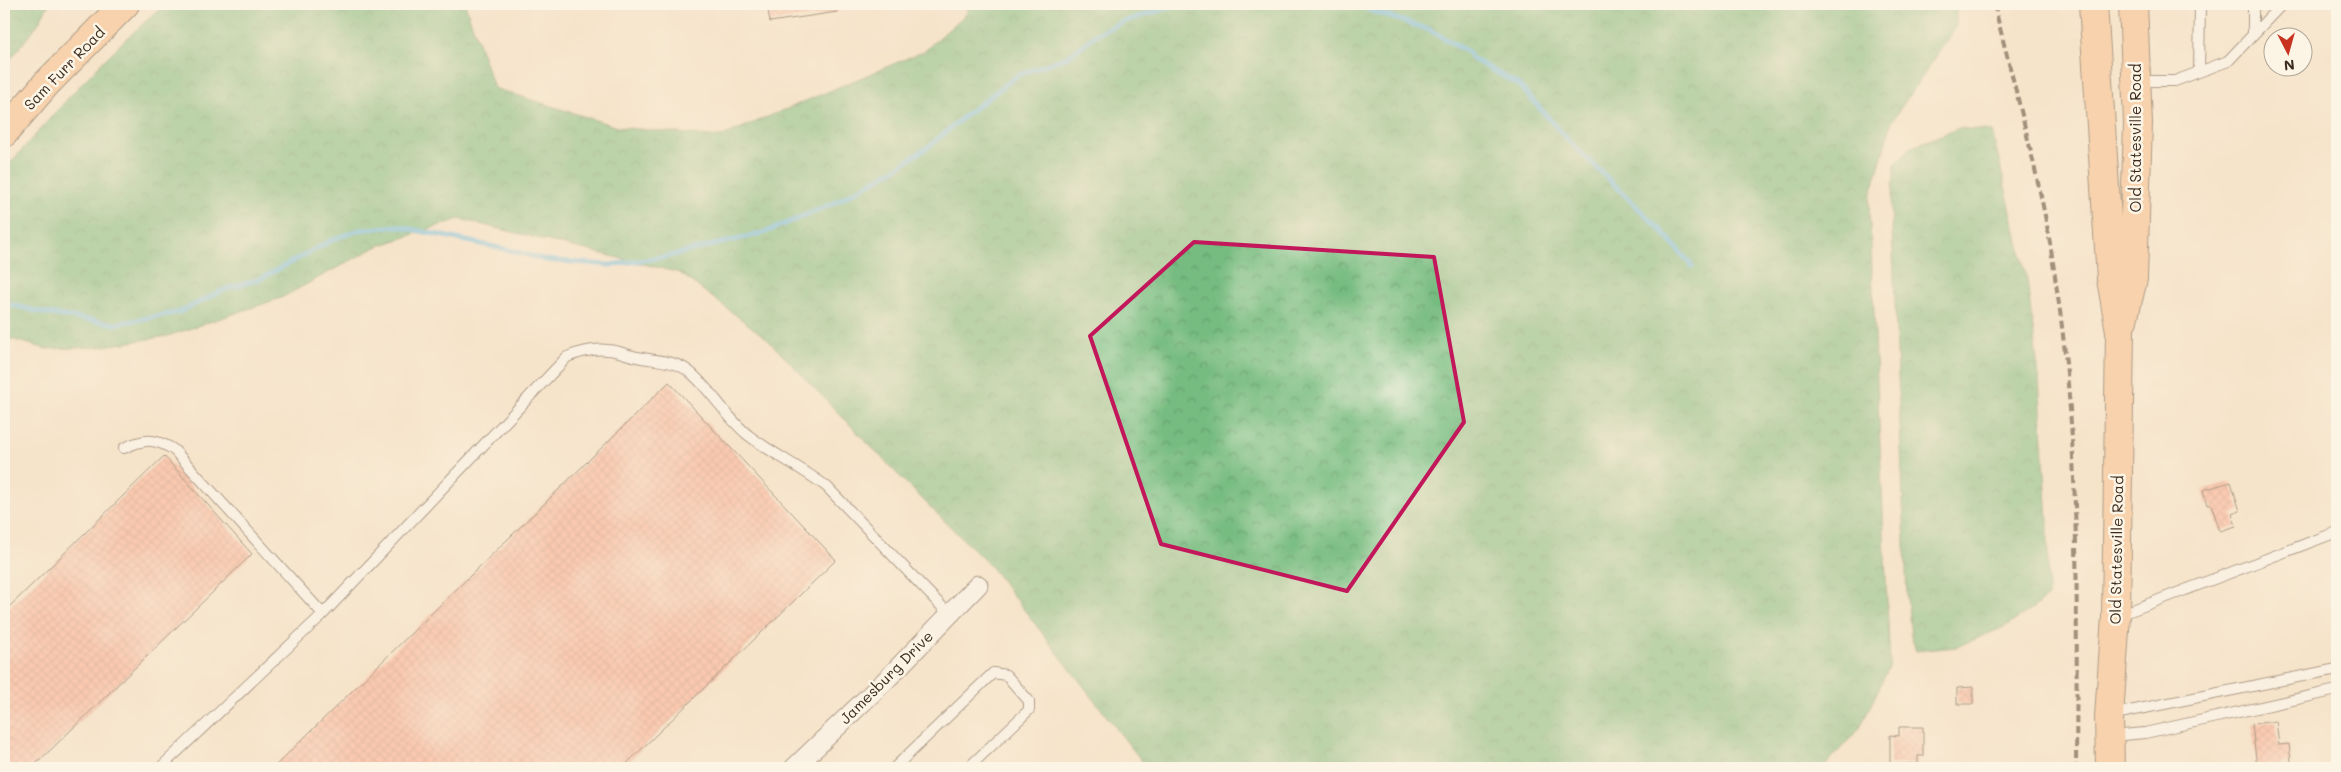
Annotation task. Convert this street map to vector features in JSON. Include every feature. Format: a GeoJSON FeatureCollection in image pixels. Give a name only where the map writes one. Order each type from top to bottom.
{"type":"FeatureCollection","features":[{"type":"Feature","properties":{"kind":"main road","name":"Sam Furr Road"},"geometry":{"type":"LineString","coordinates":[[4,133],[46,84],[125,4]]}},
{"type":"Feature","properties":{"kind":"main road","name":"Old Statesville Road"},"geometry":{"type":"LineString","coordinates":[[2093,4],[2112,279],[2120,331],[2116,616],[2109,726],[2110,768]]}},
{"type":"Feature","properties":{"kind":"main road","name":"Old Statesville Road"},"geometry":{"type":"LineString","coordinates":[[2120,331],[2133,279],[2137,81],[2133,4]]}},
{"type":"Feature","properties":{"kind":"street","name":"Jamesburg Drive"},"geometry":{"type":"LineString","coordinates":[[794,768],[888,678],[978,585]]}},
{"type":"Feature","properties":{"kind":"lane"},"geometry":{"type":"LineString","coordinates":[[2199,72],[2200,4]]}},
{"type":"Feature","properties":{"kind":"lane"},"geometry":{"type":"LineString","coordinates":[[2253,4],[2253,34]]}},
{"type":"Feature","properties":{"kind":"lane"},"geometry":{"type":"LineString","coordinates":[[2137,81],[2175,81],[2228,61],[2282,4]]}},
{"type":"Feature","properties":{"kind":"lane"},"geometry":{"type":"LineString","coordinates":[[160,768],[323,614],[566,357],[586,350],[608,350],[677,364],[690,372],[746,433],[770,450],[805,470],[828,487],[950,614]]}},
{"type":"Feature","properties":{"kind":"lane"},"geometry":{"type":"LineString","coordinates":[[124,448],[139,441],[159,440],[174,450],[323,614]]}},
{"type":"Feature","properties":{"kind":"lane"},"geometry":{"type":"LineString","coordinates":[[2116,616],[2337,532]]}},
{"type":"Feature","properties":{"kind":"lane"},"geometry":{"type":"LineString","coordinates":[[2109,726],[2337,669]]}},
{"type":"Feature","properties":{"kind":"lane"},"geometry":{"type":"LineString","coordinates":[[894,768],[993,673],[1006,675],[1029,702],[1029,710],[968,768]]}},
{"type":"Feature","properties":{"kind":"lane"},"geometry":{"type":"LineString","coordinates":[[2109,726],[2145,734],[2337,690]]}},
{"type":"Feature","properties":{"kind":"highlighted area"},"geometry":{"type":"Polygon","coordinates":[[[1194,242],[1434,257],[1464,422],[1347,591],[1161,544],[1090,336],[1194,242]]]}},
{"type":"Feature","properties":{"kind":"green space"},"geometry":{"type":"Polygon","coordinates":[[[4,4],[49,4],[38,24],[4,68],[4,4]]]}},
{"type":"Feature","properties":{"kind":"green space"},"geometry":{"type":"Polygon","coordinates":[[[166,4],[465,4],[494,88],[618,127],[720,137],[924,51],[967,13],[968,4],[1956,4],[1956,27],[1892,121],[1869,202],[1890,665],[1860,728],[1823,768],[1147,768],[990,566],[905,482],[766,338],[680,273],[459,219],[376,247],[281,298],[168,336],[99,347],[46,349],[4,337],[4,170],[102,63],[166,4]]]}},
{"type":"Feature","properties":{"kind":"green space"},"geometry":{"type":"Polygon","coordinates":[[[1959,128],[1992,131],[2027,279],[2039,378],[2048,519],[2048,597],[2009,625],[1957,647],[1916,651],[1911,636],[1907,598],[1891,206],[1895,164],[1911,147],[1959,128]]]}},
{"type":"Feature","properties":{"kind":"building"},"geometry":{"type":"Polygon","coordinates":[[[767,4],[836,4],[837,12],[770,22],[767,4]]]}},
{"type":"Feature","properties":{"kind":"building"},"geometry":{"type":"Polygon","coordinates":[[[669,382],[836,560],[622,768],[273,768],[669,382]]]}},
{"type":"Feature","properties":{"kind":"building"},"geometry":{"type":"Polygon","coordinates":[[[164,456],[252,554],[32,768],[4,768],[4,612],[164,456]]]}},
{"type":"Feature","properties":{"kind":"building"},"geometry":{"type":"Polygon","coordinates":[[[2231,482],[2240,511],[2232,514],[2236,526],[2220,531],[2211,504],[2207,505],[2203,490],[2231,482]]]}},
{"type":"Feature","properties":{"kind":"building"},"geometry":{"type":"Polygon","coordinates":[[[1973,687],[1973,704],[1957,704],[1957,688],[1973,687]]]}},
{"type":"Feature","properties":{"kind":"building"},"geometry":{"type":"Polygon","coordinates":[[[2276,721],[2279,745],[2289,744],[2291,762],[2281,764],[2282,768],[2257,768],[2252,724],[2276,721]]]}},
{"type":"Feature","properties":{"kind":"building"},"geometry":{"type":"Polygon","coordinates":[[[1899,727],[1923,727],[1923,756],[1918,756],[1918,764],[1890,764],[1890,735],[1899,736],[1899,727]]]}},
{"type":"Feature","properties":{"kind":"waterway"},"geometry":{"type":"LineString","coordinates":[[4,303],[44,313],[115,324],[180,312],[223,290],[260,279],[334,239],[359,230],[397,226],[509,250],[546,260],[610,265],[665,257],[766,232],[834,203],[895,169],[931,145],[967,114],[1018,75],[1067,57],[1097,34],[1122,22],[1180,4]]}},
{"type":"Feature","properties":{"kind":"waterway"},"geometry":{"type":"LineString","coordinates":[[1357,4],[1369,10],[1430,30],[1469,53],[1471,58],[1519,85],[1569,141],[1661,230],[1692,266]]}},
{"type":"Feature","properties":{"kind":"railway"},"geometry":{"type":"LineString","coordinates":[[1994,4],[2039,185],[2060,311],[2071,425],[2076,539],[2076,768]]}}]}
